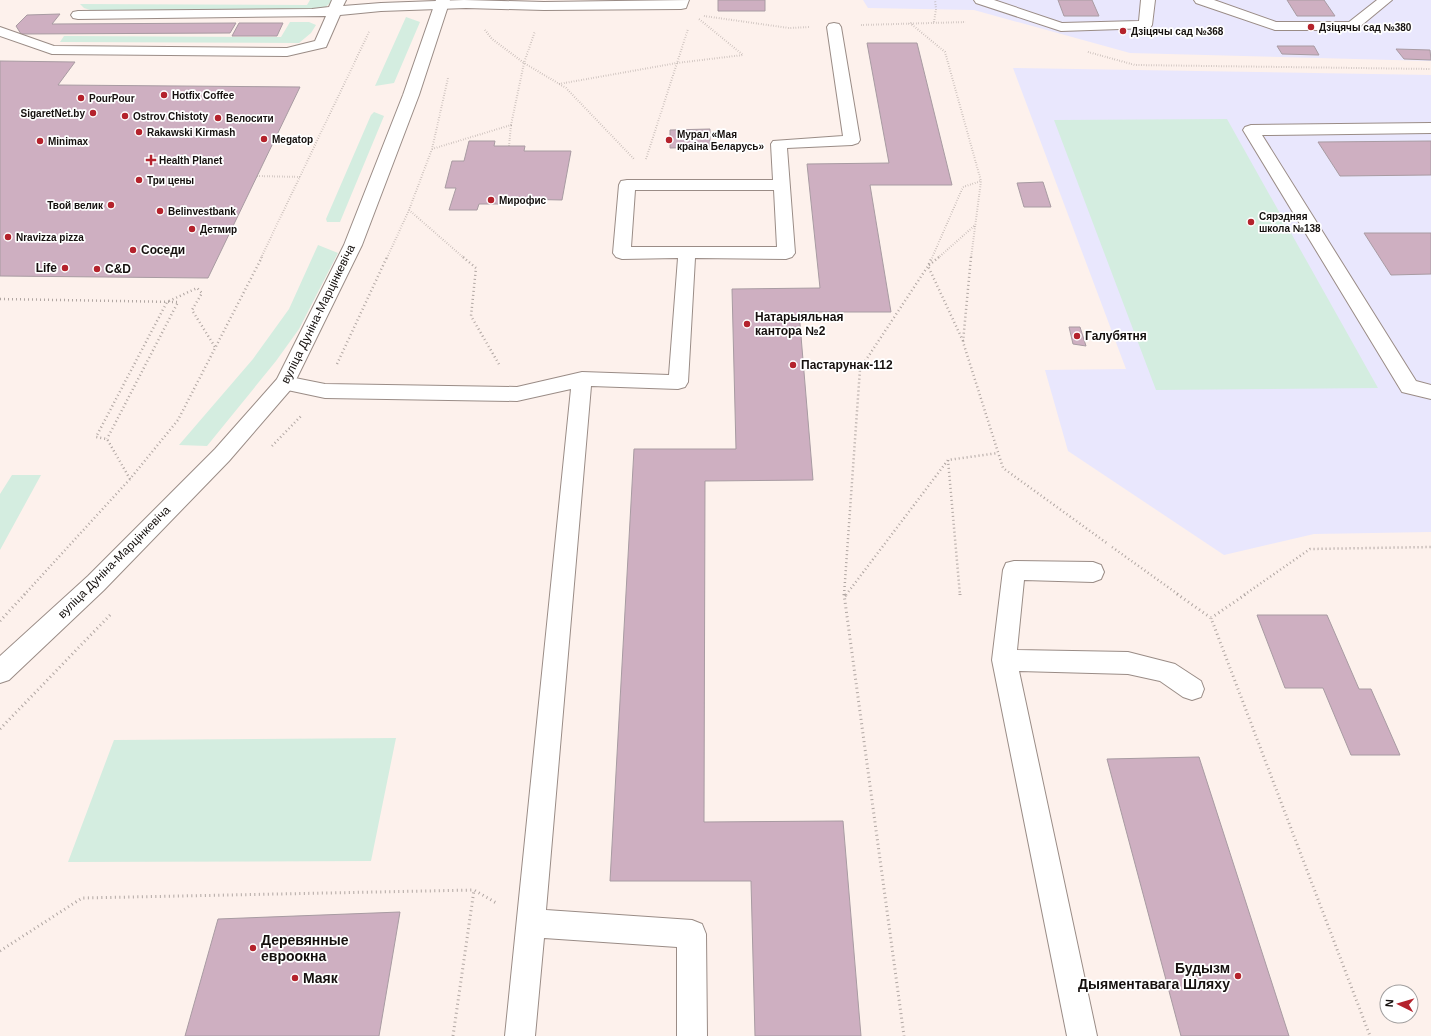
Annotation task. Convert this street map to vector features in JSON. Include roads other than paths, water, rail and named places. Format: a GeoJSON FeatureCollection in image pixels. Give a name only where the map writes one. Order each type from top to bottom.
{"type":"FeatureCollection","features":[{"type":"Feature","properties":{"kind":"street"},"geometry":{"type":"LineString","coordinates":[[981,0],[1060,27],[1145,25],[1148,0]]}},
{"type":"Feature","properties":{"kind":"street"},"geometry":{"type":"LineString","coordinates":[[1201,0],[1275,26],[1352,26],[1385,0]]}},
{"type":"Feature","properties":{"kind":"street"},"geometry":{"type":"LineString","coordinates":[[78,15],[312,13],[337,5],[381,7],[442,3],[544,6],[682,3]]}},
{"type":"Feature","properties":{"kind":"street","name":"вуліца Дуніна-Марцінкевіча"},"geometry":{"type":"LineString","coordinates":[[0,672],[96,583],[211,466],[285,383],[353,245],[411,95],[442,3]]}},
{"type":"Feature","properties":{"kind":"street"},"geometry":{"type":"LineString","coordinates":[[0,31],[52,50],[287,52],[321,44],[337,5]]}},
{"type":"Feature","properties":{"kind":"street"},"geometry":{"type":"LineString","coordinates":[[781,184],[627,185],[622,253],[786,253],[779,144],[852,140],[834,27]]}},
{"type":"Feature","properties":{"kind":"street"},"geometry":{"type":"LineString","coordinates":[[1431,128],[1251,130],[1409,387],[1431,392]]}},
{"type":"Feature","properties":{"kind":"street"},"geometry":{"type":"LineString","coordinates":[[285,383],[325,391],[517,394],[582,379],[678,382],[687,252]]}},
{"type":"Feature","properties":{"kind":"street"},"geometry":{"type":"LineString","coordinates":[[520,1036],[582,379]]}},
{"type":"Feature","properties":{"kind":"street"},"geometry":{"type":"LineString","coordinates":[[1082,1036],[1004,660],[1014,570],[1094,572]]}},
{"type":"Feature","properties":{"kind":"street"},"geometry":{"type":"LineString","coordinates":[[1004,660],[1128,662],[1166,672],[1192,689]]}},
{"type":"Feature","properties":{"kind":"street"},"geometry":{"type":"LineString","coordinates":[[531,923],[692,934],[692,1036]]}},
{"type":"Feature","properties":{"kind":"place","name":"Дзіцячы сад №380"},"geometry":{"type":"Point","coordinates":[1311,27]}},
{"type":"Feature","properties":{"kind":"place","name":"Дзіцячы сад №368"},"geometry":{"type":"Point","coordinates":[1123,31]}},
{"type":"Feature","properties":{"kind":"place","name":"Hotfix Coffee"},"geometry":{"type":"Point","coordinates":[164,95]}},
{"type":"Feature","properties":{"kind":"place","name":"PourPour"},"geometry":{"type":"Point","coordinates":[81,98]}},
{"type":"Feature","properties":{"kind":"place","name":"SigaretNet.by"},"geometry":{"type":"Point","coordinates":[93,113]}},
{"type":"Feature","properties":{"kind":"place","name":"Ostrov Chistoty"},"geometry":{"type":"Point","coordinates":[125,116]}},
{"type":"Feature","properties":{"kind":"place","name":"Велосити"},"geometry":{"type":"Point","coordinates":[218,118]}},
{"type":"Feature","properties":{"kind":"place","name":"Rakawski Kirmash"},"geometry":{"type":"Point","coordinates":[139,132]}},
{"type":"Feature","properties":{"kind":"place","name":"Megatop"},"geometry":{"type":"Point","coordinates":[264,139]}},
{"type":"Feature","properties":{"kind":"place","name":"Мурал «Мая краіна Беларусь»"},"geometry":{"type":"Point","coordinates":[669,140]}},
{"type":"Feature","properties":{"kind":"place","name":"Minimax"},"geometry":{"type":"Point","coordinates":[40,141]}},
{"type":"Feature","properties":{"kind":"place","name":"Health Planet"},"geometry":{"type":"Point","coordinates":[151,160]}},
{"type":"Feature","properties":{"kind":"place","name":"Три цены"},"geometry":{"type":"Point","coordinates":[139,180]}},
{"type":"Feature","properties":{"kind":"place","name":"Мирофис"},"geometry":{"type":"Point","coordinates":[491,200]}},
{"type":"Feature","properties":{"kind":"place","name":"Твой велик"},"geometry":{"type":"Point","coordinates":[111,205]}},
{"type":"Feature","properties":{"kind":"place","name":"Belinvestbank"},"geometry":{"type":"Point","coordinates":[160,211]}},
{"type":"Feature","properties":{"kind":"place","name":"Сярэдняя школа №138"},"geometry":{"type":"Point","coordinates":[1251,222]}},
{"type":"Feature","properties":{"kind":"place","name":"Детмир"},"geometry":{"type":"Point","coordinates":[192,229]}},
{"type":"Feature","properties":{"kind":"place","name":"Nravizza pizza"},"geometry":{"type":"Point","coordinates":[8,237]}},
{"type":"Feature","properties":{"kind":"place","name":"Соседи"},"geometry":{"type":"Point","coordinates":[133,250]}},
{"type":"Feature","properties":{"kind":"place","name":"Life"},"geometry":{"type":"Point","coordinates":[65,268]}},
{"type":"Feature","properties":{"kind":"place","name":"C&D"},"geometry":{"type":"Point","coordinates":[97,269]}},
{"type":"Feature","properties":{"kind":"place","name":"Натарыяльная кантора №2"},"geometry":{"type":"Point","coordinates":[747,324]}},
{"type":"Feature","properties":{"kind":"place","name":"Галубятня"},"geometry":{"type":"Point","coordinates":[1077,336]}},
{"type":"Feature","properties":{"kind":"place","name":"Пастарунак-112"},"geometry":{"type":"Point","coordinates":[793,365]}},
{"type":"Feature","properties":{"kind":"place","name":"Деревянные евроокна"},"geometry":{"type":"Point","coordinates":[253,948]}},
{"type":"Feature","properties":{"kind":"place","name":"Будызм Дыяментавага Шляху"},"geometry":{"type":"Point","coordinates":[1238,976]}},
{"type":"Feature","properties":{"kind":"place","name":"Маяк"},"geometry":{"type":"Point","coordinates":[295,978]}}]}
